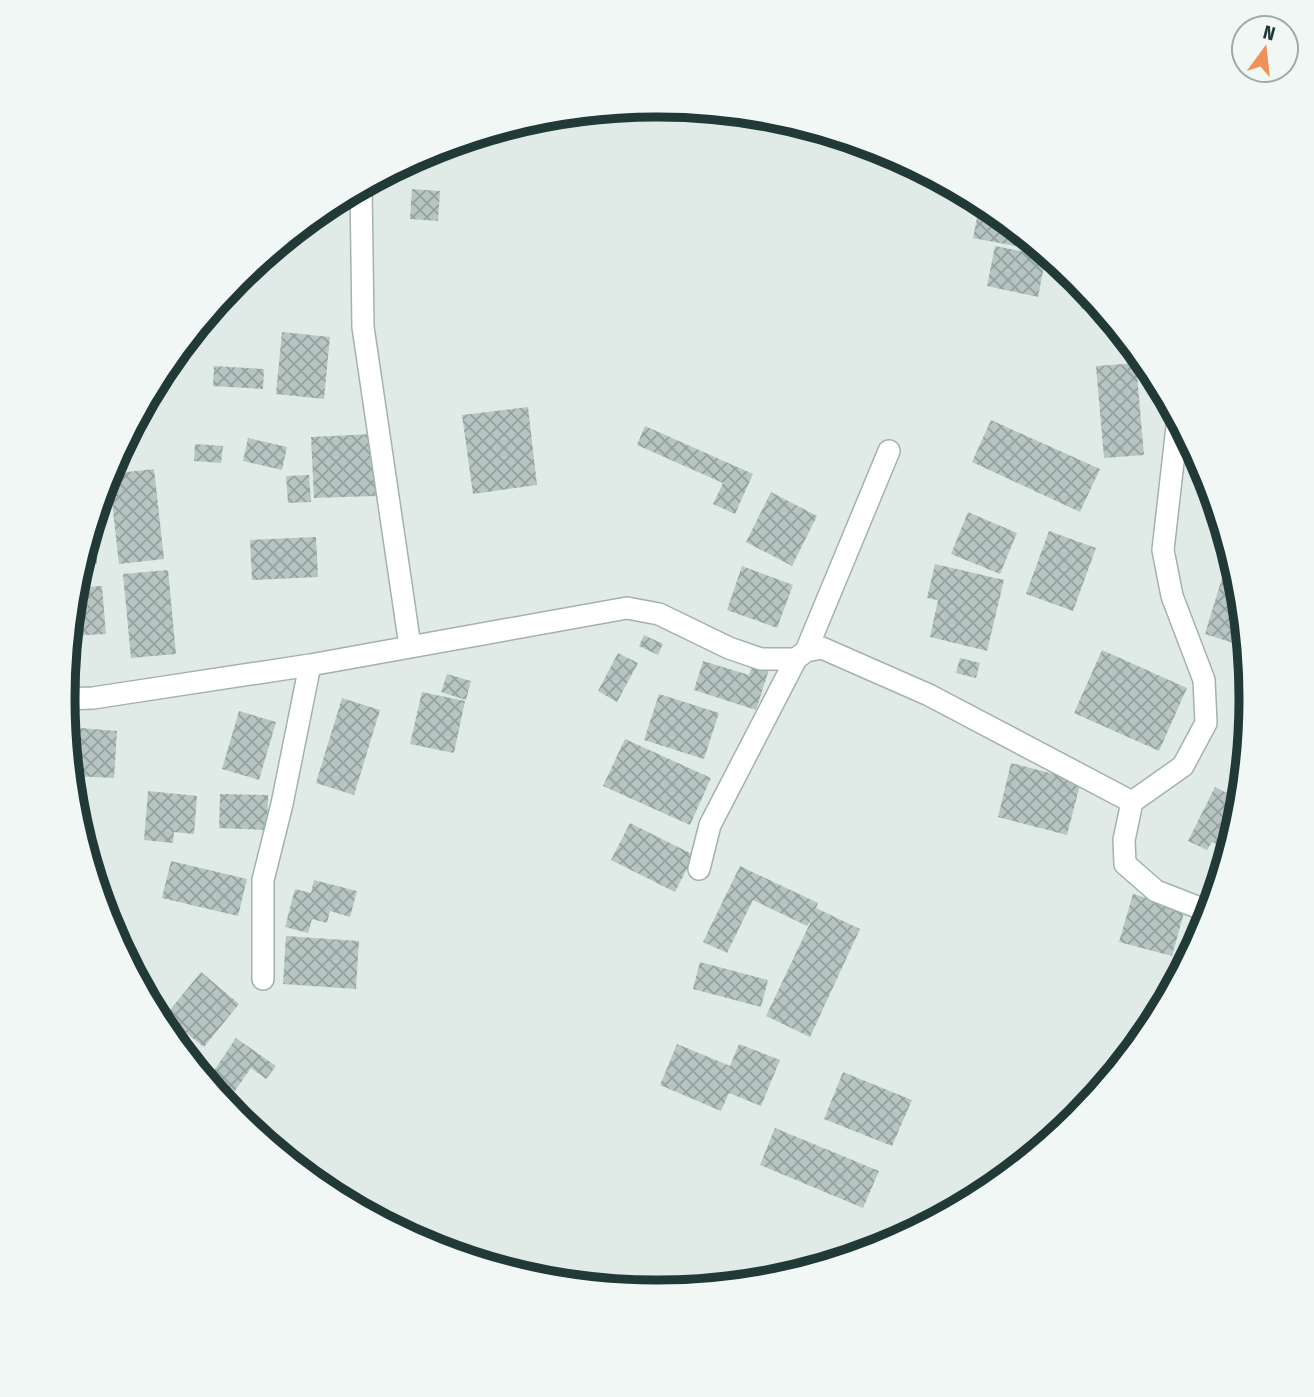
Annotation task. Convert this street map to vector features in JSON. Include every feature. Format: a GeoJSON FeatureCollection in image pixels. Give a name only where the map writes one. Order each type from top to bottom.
{"type":"FeatureCollection","features":[{"type":"Feature","properties":{"kind":"street"},"geometry":{"type":"LineString","coordinates":[[361,198],[363,327],[410,646]]}},
{"type":"Feature","properties":{"kind":"street"},"geometry":{"type":"LineString","coordinates":[[1176,436],[1163,550],[1172,596],[1204,680],[1206,723],[1183,766],[1132,802],[1124,840],[1125,864],[1156,891],[1199,908]]}},
{"type":"Feature","properties":{"kind":"street"},"geometry":{"type":"LineString","coordinates":[[699,869],[710,825],[801,655],[889,451]]}},
{"type":"Feature","properties":{"kind":"street"},"geometry":{"type":"LineString","coordinates":[[75,699],[310,665],[626,608],[659,614],[729,648],[761,659],[801,655],[822,648],[929,695],[1132,802]]}},
{"type":"Feature","properties":{"kind":"street"},"geometry":{"type":"LineString","coordinates":[[263,979],[263,880],[282,804],[310,665]]}},
{"type":"Feature","properties":{"kind":"building"},"geometry":{"type":"Polygon","coordinates":[[[412,189],[440,191],[438,221],[410,219],[412,189]]]}},
{"type":"Feature","properties":{"kind":"building"},"geometry":{"type":"Polygon","coordinates":[[[978,214],[1025,248],[973,238],[978,214]]]}},
{"type":"Feature","properties":{"kind":"building"},"geometry":{"type":"Polygon","coordinates":[[[995,246],[1031,253],[1044,264],[1038,297],[987,286],[995,246]]]}},
{"type":"Feature","properties":{"kind":"building"},"geometry":{"type":"Polygon","coordinates":[[[282,332],[330,337],[324,399],[276,394],[282,332]]]}},
{"type":"Feature","properties":{"kind":"building"},"geometry":{"type":"Polygon","coordinates":[[[1133,363],[1136,369],[1144,455],[1104,458],[1096,366],[1133,363]]]}},
{"type":"Feature","properties":{"kind":"building"},"geometry":{"type":"Polygon","coordinates":[[[214,366],[264,369],[263,389],[213,386],[214,366]]]}},
{"type":"Feature","properties":{"kind":"building"},"geometry":{"type":"Polygon","coordinates":[[[528,407],[537,485],[473,494],[462,415],[528,407]]]}},
{"type":"Feature","properties":{"kind":"building"},"geometry":{"type":"Polygon","coordinates":[[[991,420],[1100,469],[1080,512],[972,462],[991,420]]]}},
{"type":"Feature","properties":{"kind":"building"},"geometry":{"type":"Polygon","coordinates":[[[645,426],[753,474],[735,514],[713,504],[723,483],[637,445],[645,426]]]}},
{"type":"Feature","properties":{"kind":"building"},"geometry":{"type":"Polygon","coordinates":[[[373,434],[376,496],[314,498],[311,437],[373,434]]]}},
{"type":"Feature","properties":{"kind":"building"},"geometry":{"type":"Polygon","coordinates":[[[248,438],[287,447],[282,470],[243,461],[248,438]]]}},
{"type":"Feature","properties":{"kind":"building"},"geometry":{"type":"Polygon","coordinates":[[[195,444],[223,446],[221,463],[194,461],[195,444]]]}},
{"type":"Feature","properties":{"kind":"building"},"geometry":{"type":"Polygon","coordinates":[[[154,469],[164,559],[119,564],[112,498],[121,473],[154,469]]]}},
{"type":"Feature","properties":{"kind":"building"},"geometry":{"type":"Polygon","coordinates":[[[309,475],[311,502],[288,503],[286,476],[309,475]]]}},
{"type":"Feature","properties":{"kind":"building"},"geometry":{"type":"Polygon","coordinates":[[[771,492],[817,516],[792,566],[746,542],[771,492]]]}},
{"type":"Feature","properties":{"kind":"building"},"geometry":{"type":"Polygon","coordinates":[[[968,512],[1017,533],[1000,574],[951,554],[968,512]]]}},
{"type":"Feature","properties":{"kind":"building"},"geometry":{"type":"Polygon","coordinates":[[[1049,531],[1096,548],[1073,611],[1026,594],[1049,531]]]}},
{"type":"Feature","properties":{"kind":"building"},"geometry":{"type":"Polygon","coordinates":[[[316,537],[318,577],[252,580],[250,540],[316,537]]]}},
{"type":"Feature","properties":{"kind":"building"},"geometry":{"type":"Polygon","coordinates":[[[97,543],[97,564],[91,564],[97,543]]]}},
{"type":"Feature","properties":{"kind":"building"},"geometry":{"type":"Polygon","coordinates":[[[935,564],[1004,580],[987,651],[930,637],[938,600],[927,598],[935,564]]]}},
{"type":"Feature","properties":{"kind":"building"},"geometry":{"type":"Polygon","coordinates":[[[742,566],[793,585],[777,628],[727,610],[742,566]]]}},
{"type":"Feature","properties":{"kind":"building"},"geometry":{"type":"Polygon","coordinates":[[[168,570],[176,654],[131,658],[123,574],[168,570]]]}},
{"type":"Feature","properties":{"kind":"building"},"geometry":{"type":"Polygon","coordinates":[[[1224,570],[1236,644],[1205,634],[1224,570]]]}},
{"type":"Feature","properties":{"kind":"building"},"geometry":{"type":"Polygon","coordinates":[[[102,586],[106,634],[79,635],[86,587],[102,586]]]}},
{"type":"Feature","properties":{"kind":"building"},"geometry":{"type":"Polygon","coordinates":[[[644,635],[663,644],[658,655],[639,646],[644,635]]]}},
{"type":"Feature","properties":{"kind":"building"},"geometry":{"type":"Polygon","coordinates":[[[1102,650],[1187,688],[1159,751],[1074,713],[1102,650]]]}},
{"type":"Feature","properties":{"kind":"building"},"geometry":{"type":"Polygon","coordinates":[[[618,653],[638,663],[617,702],[598,691],[618,653]]]}},
{"type":"Feature","properties":{"kind":"building"},"geometry":{"type":"Polygon","coordinates":[[[755,658],[771,663],[756,710],[694,690],[703,661],[749,675],[755,658]]]}},
{"type":"Feature","properties":{"kind":"building"},"geometry":{"type":"Polygon","coordinates":[[[960,658],[980,663],[976,678],[956,673],[960,658]]]}},
{"type":"Feature","properties":{"kind":"building"},"geometry":{"type":"Polygon","coordinates":[[[447,674],[471,681],[466,700],[441,692],[447,674]]]}},
{"type":"Feature","properties":{"kind":"building"},"geometry":{"type":"Polygon","coordinates":[[[422,692],[465,701],[454,753],[410,744],[422,692]]]}},
{"type":"Feature","properties":{"kind":"building"},"geometry":{"type":"Polygon","coordinates":[[[659,694],[719,713],[704,759],[644,740],[659,694]]]}},
{"type":"Feature","properties":{"kind":"building"},"geometry":{"type":"Polygon","coordinates":[[[342,698],[380,710],[354,795],[316,783],[342,698]]]}},
{"type":"Feature","properties":{"kind":"building"},"geometry":{"type":"Polygon","coordinates":[[[239,711],[276,722],[259,780],[222,769],[239,711]]]}},
{"type":"Feature","properties":{"kind":"building"},"geometry":{"type":"Polygon","coordinates":[[[76,728],[117,731],[114,778],[80,776],[76,728]]]}},
{"type":"Feature","properties":{"kind":"building"},"geometry":{"type":"Polygon","coordinates":[[[625,739],[711,778],[690,825],[603,786],[625,739]]]}},
{"type":"Feature","properties":{"kind":"building"},"geometry":{"type":"Polygon","coordinates":[[[1011,763],[1081,781],[1067,835],[998,817],[1011,763]]]}},
{"type":"Feature","properties":{"kind":"building"},"geometry":{"type":"Polygon","coordinates":[[[1215,787],[1231,795],[1220,846],[1212,842],[1207,850],[1188,841],[1215,787]]]}},
{"type":"Feature","properties":{"kind":"building"},"geometry":{"type":"Polygon","coordinates":[[[148,791],[197,796],[194,834],[174,832],[173,843],[144,840],[148,791]]]}},
{"type":"Feature","properties":{"kind":"building"},"geometry":{"type":"Polygon","coordinates":[[[220,794],[268,795],[267,830],[219,828],[220,794]]]}},
{"type":"Feature","properties":{"kind":"building"},"geometry":{"type":"Polygon","coordinates":[[[630,823],[694,855],[675,892],[611,860],[630,823]]]}},
{"type":"Feature","properties":{"kind":"building"},"geometry":{"type":"Polygon","coordinates":[[[171,861],[247,879],[238,916],[162,898],[171,861]]]}},
{"type":"Feature","properties":{"kind":"building"},"geometry":{"type":"Polygon","coordinates":[[[740,866],[818,903],[816,908],[860,929],[810,1037],[766,1016],[813,917],[807,926],[753,900],[727,953],[703,942],[740,866]]]}},
{"type":"Feature","properties":{"kind":"building"},"geometry":{"type":"Polygon","coordinates":[[[314,880],[357,891],[350,917],[330,911],[327,923],[312,919],[308,933],[285,927],[295,889],[311,893],[314,880]]]}},
{"type":"Feature","properties":{"kind":"building"},"geometry":{"type":"Polygon","coordinates":[[[1133,894],[1185,909],[1172,956],[1119,942],[1133,894]]]}},
{"type":"Feature","properties":{"kind":"building"},"geometry":{"type":"Polygon","coordinates":[[[1192,918],[1195,919],[1194,921],[1185,943],[1192,918]]]}},
{"type":"Feature","properties":{"kind":"building"},"geometry":{"type":"Polygon","coordinates":[[[286,936],[359,941],[356,989],[283,984],[286,936]]]}},
{"type":"Feature","properties":{"kind":"building"},"geometry":{"type":"Polygon","coordinates":[[[700,962],[768,980],[761,1007],[693,989],[700,962]]]}},
{"type":"Feature","properties":{"kind":"building"},"geometry":{"type":"Polygon","coordinates":[[[201,972],[239,1004],[204,1047],[174,1023],[168,1013],[201,972]]]}},
{"type":"Feature","properties":{"kind":"building"},"geometry":{"type":"Polygon","coordinates":[[[236,1038],[276,1066],[266,1079],[251,1068],[232,1095],[212,1073],[236,1038]]]}},
{"type":"Feature","properties":{"kind":"building"},"geometry":{"type":"Polygon","coordinates":[[[677,1044],[730,1066],[739,1044],[780,1060],[761,1106],[729,1093],[721,1111],[660,1085],[677,1044]]]}},
{"type":"Feature","properties":{"kind":"building"},"geometry":{"type":"Polygon","coordinates":[[[843,1072],[912,1100],[892,1146],[824,1119],[843,1072]]]}},
{"type":"Feature","properties":{"kind":"building"},"geometry":{"type":"Polygon","coordinates":[[[232,1095],[248,1106],[246,1109],[232,1095]]]}},
{"type":"Feature","properties":{"kind":"building"},"geometry":{"type":"Polygon","coordinates":[[[775,1128],[879,1171],[863,1208],[760,1165],[775,1128]]]}}]}
